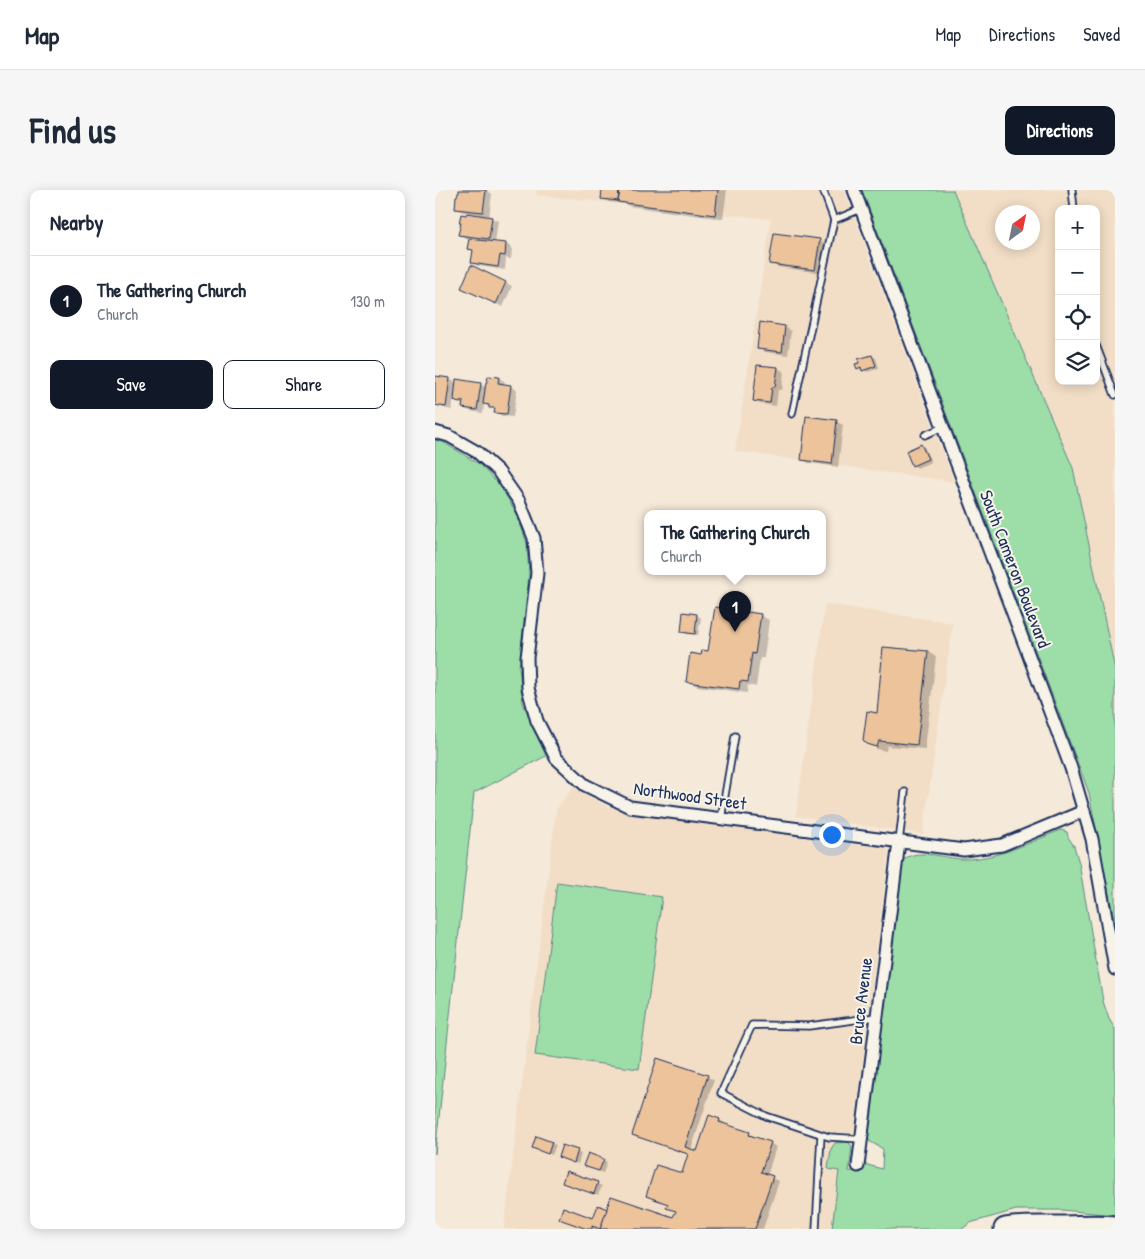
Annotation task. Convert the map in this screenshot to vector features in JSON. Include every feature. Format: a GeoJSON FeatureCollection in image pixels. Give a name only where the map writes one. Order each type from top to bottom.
{"type":"FeatureCollection","features":[{"type":"Feature","properties":{"kind":"highway"},"geometry":{"type":"LineString","coordinates":[[1005,1229],[1112,1226]]}},
{"type":"Feature","properties":{"kind":"street","name":"South Cameron Boulevard"},"geometry":{"type":"LineString","coordinates":[[854,190],[1068,759],[1092,839],[1115,969]]}},
{"type":"Feature","properties":{"kind":"street","name":"Northwood Street"},"geometry":{"type":"LineString","coordinates":[[435,432],[449,436],[477,452],[498,472],[519,501],[534,538],[537,573],[527,658],[528,688],[537,721],[556,758],[585,786],[630,807],[964,850],[1002,845],[1084,811]]}},
{"type":"Feature","properties":{"kind":"street","name":"Bruce Avenue"},"geometry":{"type":"LineString","coordinates":[[857,1166],[899,842]]}},
{"type":"Feature","properties":{"kind":"lane"},"geometry":{"type":"LineString","coordinates":[[791,414],[834,220],[823,190]]}},
{"type":"Feature","properties":{"kind":"lane"},"geometry":{"type":"LineString","coordinates":[[1073,190],[1074,205]]}},
{"type":"Feature","properties":{"kind":"lane"},"geometry":{"type":"LineString","coordinates":[[834,220],[861,209]]}},
{"type":"Feature","properties":{"kind":"lane"},"geometry":{"type":"LineString","coordinates":[[1100,356],[1115,395]]}},
{"type":"Feature","properties":{"kind":"lane"},"geometry":{"type":"LineString","coordinates":[[925,435],[943,427]]}},
{"type":"Feature","properties":{"kind":"lane"},"geometry":{"type":"LineString","coordinates":[[721,819],[735,736]]}},
{"type":"Feature","properties":{"kind":"lane"},"geometry":{"type":"LineString","coordinates":[[899,842],[905,792]]}},
{"type":"Feature","properties":{"kind":"lane"},"geometry":{"type":"LineString","coordinates":[[861,1140],[821,1135],[766,1116],[721,1093],[752,1025],[809,1026],[876,1017]]}},
{"type":"Feature","properties":{"kind":"lane"},"geometry":{"type":"LineString","coordinates":[[816,1229],[821,1135]]}},
{"type":"Feature","properties":{"kind":"shaded area"},"geometry":{"type":"Polygon","coordinates":[[[537,190],[844,190],[954,482],[735,451],[771,219],[536,195],[537,190]]]}},
{"type":"Feature","properties":{"kind":"shaded area"},"geometry":{"type":"Polygon","coordinates":[[[953,190],[1115,190],[1115,670],[1073,468],[953,190]]]}},
{"type":"Feature","properties":{"kind":"shaded area"},"geometry":{"type":"Polygon","coordinates":[[[825,604],[953,623],[923,834],[796,816],[825,604]]]}},
{"type":"Feature","properties":{"kind":"shaded area"},"geometry":{"type":"Polygon","coordinates":[[[573,787],[609,807],[640,815],[889,849],[842,1229],[504,1229],[556,810],[573,787]]]}},
{"type":"Feature","properties":{"kind":"green space"},"geometry":{"type":"Polygon","coordinates":[[[862,190],[953,190],[1073,468],[1115,670],[1115,924],[1089,793],[862,190]]]}},
{"type":"Feature","properties":{"kind":"green space"},"geometry":{"type":"Polygon","coordinates":[[[435,440],[443,442],[479,464],[502,488],[517,515],[527,543],[529,575],[519,667],[523,703],[546,756],[474,793],[435,1154],[435,440]]]}},
{"type":"Feature","properties":{"kind":"green space"},"geometry":{"type":"Polygon","coordinates":[[[1061,830],[1067,832],[1079,863],[1103,1001],[1109,1019],[1115,1029],[1115,1215],[1062,1210],[1016,1210],[970,1223],[962,1229],[832,1229],[839,1171],[828,1169],[831,1149],[835,1143],[848,1142],[852,1146],[849,1171],[862,1172],[864,1164],[882,1169],[883,1149],[869,1141],[867,1128],[902,862],[907,857],[922,854],[962,859],[987,857],[1061,830]]]}},
{"type":"Feature","properties":{"kind":"green space"},"geometry":{"type":"Polygon","coordinates":[[[557,882],[662,897],[639,1069],[535,1055],[557,882]]]}},
{"type":"Feature","properties":{"kind":"building"},"geometry":{"type":"Polygon","coordinates":[[[459,190],[486,190],[483,212],[455,209],[456,196],[459,190]]]}},
{"type":"Feature","properties":{"kind":"building"},"geometry":{"type":"Polygon","coordinates":[[[602,190],[619,190],[618,201],[601,199],[602,190]]]}},
{"type":"Feature","properties":{"kind":"building"},"geometry":{"type":"Polygon","coordinates":[[[620,190],[718,190],[715,215],[618,202],[620,190]]]}},
{"type":"Feature","properties":{"kind":"building"},"geometry":{"type":"Polygon","coordinates":[[[467,213],[492,217],[489,239],[458,235],[461,214],[466,215],[467,213]]]}},
{"type":"Feature","properties":{"kind":"building"},"geometry":{"type":"Polygon","coordinates":[[[774,233],[820,239],[815,270],[769,264],[774,233]]]}},
{"type":"Feature","properties":{"kind":"building"},"geometry":{"type":"Polygon","coordinates":[[[469,239],[506,243],[505,256],[500,255],[498,267],[471,263],[473,250],[467,249],[469,239]]]}},
{"type":"Feature","properties":{"kind":"building"},"geometry":{"type":"Polygon","coordinates":[[[471,265],[506,282],[496,304],[461,288],[471,265]]]}},
{"type":"Feature","properties":{"kind":"building"},"geometry":{"type":"Polygon","coordinates":[[[760,322],[785,326],[782,352],[757,349],[760,322]]]}},
{"type":"Feature","properties":{"kind":"building"},"geometry":{"type":"Polygon","coordinates":[[[872,355],[876,366],[862,371],[861,367],[857,369],[855,364],[859,363],[858,359],[872,355]]]}},
{"type":"Feature","properties":{"kind":"building"},"geometry":{"type":"Polygon","coordinates":[[[757,365],[778,367],[775,387],[772,387],[770,403],[753,401],[757,365]]]}},
{"type":"Feature","properties":{"kind":"building"},"geometry":{"type":"Polygon","coordinates":[[[435,376],[450,378],[446,407],[435,405],[435,376]]]}},
{"type":"Feature","properties":{"kind":"building"},"geometry":{"type":"Polygon","coordinates":[[[488,376],[499,377],[498,383],[511,385],[507,414],[494,413],[495,408],[489,408],[489,405],[483,404],[488,376]]]}},
{"type":"Feature","properties":{"kind":"building"},"geometry":{"type":"Polygon","coordinates":[[[456,379],[481,383],[477,410],[462,408],[463,401],[460,403],[454,400],[456,379]]]}},
{"type":"Feature","properties":{"kind":"building"},"geometry":{"type":"Polygon","coordinates":[[[806,416],[837,420],[832,464],[801,460],[806,416]]]}},
{"type":"Feature","properties":{"kind":"building"},"geometry":{"type":"Polygon","coordinates":[[[921,444],[928,459],[912,466],[906,451],[921,444]]]}},
{"type":"Feature","properties":{"kind":"building"},"geometry":{"type":"Polygon","coordinates":[[[715,607],[761,614],[755,654],[752,653],[748,682],[740,681],[739,689],[686,682],[690,653],[701,655],[702,650],[708,651],[715,607]]]}},
{"type":"Feature","properties":{"kind":"building"},"geometry":{"type":"Polygon","coordinates":[[[683,612],[697,614],[695,634],[681,632],[683,612]]]}},
{"type":"Feature","properties":{"kind":"building"},"geometry":{"type":"Polygon","coordinates":[[[883,647],[928,651],[917,745],[879,741],[877,747],[867,744],[863,740],[867,711],[877,713],[883,647]]]}},
{"type":"Feature","properties":{"kind":"building"},"geometry":{"type":"Polygon","coordinates":[[[657,1058],[708,1075],[685,1147],[697,1151],[709,1115],[720,1119],[719,1122],[750,1132],[749,1135],[771,1142],[761,1172],[773,1176],[755,1229],[600,1229],[611,1196],[673,1217],[676,1211],[666,1208],[668,1204],[646,1196],[656,1165],[682,1173],[688,1154],[632,1135],[657,1058]]]}},
{"type":"Feature","properties":{"kind":"building"},"geometry":{"type":"Polygon","coordinates":[[[536,1136],[552,1142],[548,1154],[532,1148],[536,1136]]]}},
{"type":"Feature","properties":{"kind":"building"},"geometry":{"type":"Polygon","coordinates":[[[562,1145],[578,1150],[574,1163],[558,1157],[562,1145]]]}},
{"type":"Feature","properties":{"kind":"building"},"geometry":{"type":"Polygon","coordinates":[[[588,1153],[604,1159],[599,1171],[583,1166],[588,1153]]]}},
{"type":"Feature","properties":{"kind":"building"},"geometry":{"type":"Polygon","coordinates":[[[566,1171],[598,1182],[594,1194],[562,1183],[566,1171]]]}},
{"type":"Feature","properties":{"kind":"building"},"geometry":{"type":"Polygon","coordinates":[[[598,1205],[607,1209],[600,1229],[592,1226],[592,1229],[587,1229],[559,1219],[563,1207],[593,1218],[598,1205]]]}},
{"type":"Feature","properties":{"kind":"place","name":"The Gathering Church"},"geometry":{"type":"Point","coordinates":[735,632]}}]}
